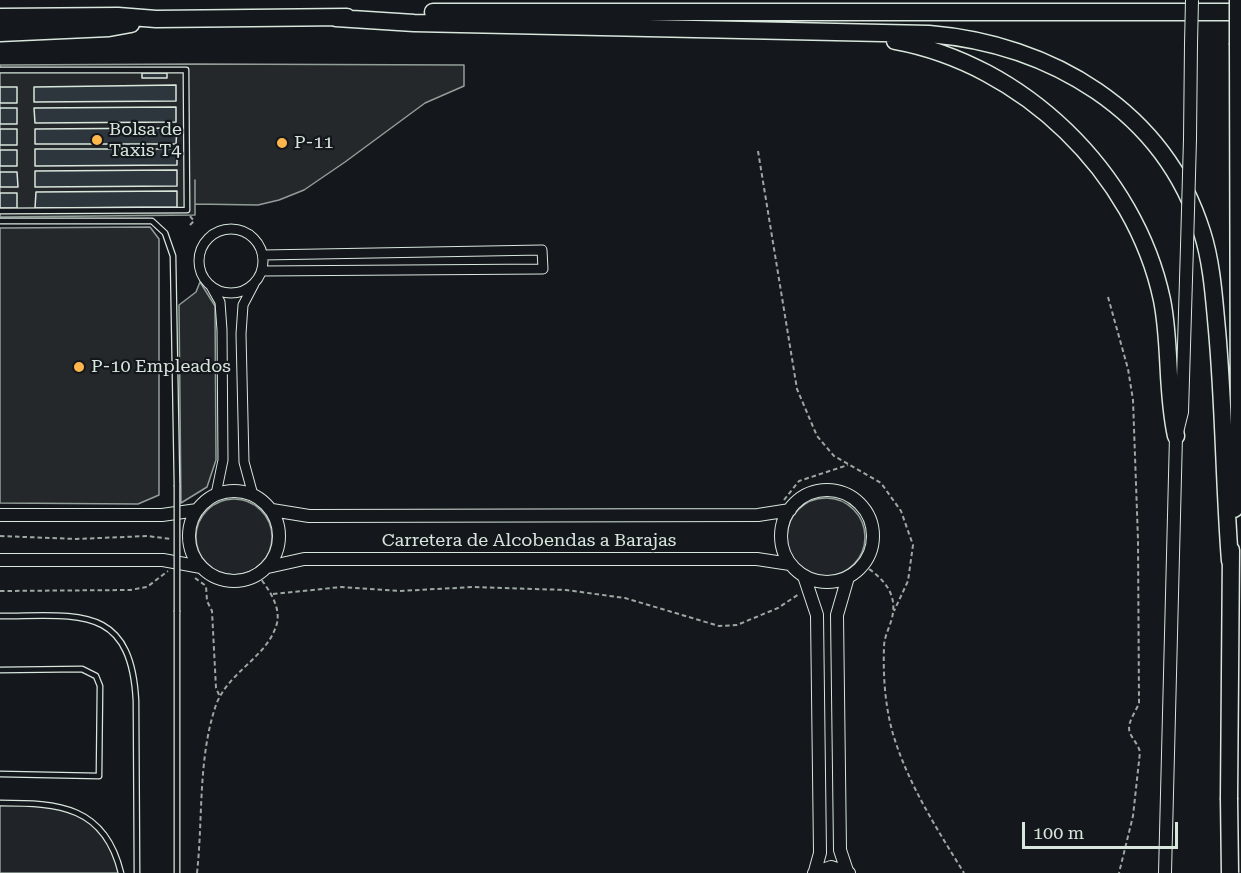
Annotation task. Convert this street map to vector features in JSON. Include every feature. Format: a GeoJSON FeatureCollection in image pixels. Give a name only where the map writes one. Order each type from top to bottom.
{"type":"FeatureCollection","features":[{"type":"Feature","properties":{"kind":"highway"},"geometry":{"type":"LineString","coordinates":[[1230,561],[1239,451],[1238,0]]}},
{"type":"Feature","properties":{"kind":"highway"},"geometry":{"type":"LineString","coordinates":[[0,17],[336,18],[419,12],[528,11],[1241,12]]}},
{"type":"Feature","properties":{"kind":"highway"},"geometry":{"type":"LineString","coordinates":[[336,18],[414,23],[957,37],[1015,50],[1053,65],[1094,88],[1115,104],[1147,136],[1174,174],[1203,232],[1209,263],[1219,354],[1230,561],[1230,873]]}},
{"type":"Feature","properties":{"kind":"highway"},"geometry":{"type":"LineString","coordinates":[[0,33],[109,28],[156,19]]}},
{"type":"Feature","properties":{"kind":"highway"},"geometry":{"type":"LineString","coordinates":[[825,32],[912,44],[970,65],[1036,105],[1080,145],[1122,202],[1137,230],[1155,274],[1168,341],[1170,412],[1176,436]]}},
{"type":"Feature","properties":{"kind":"street"},"geometry":{"type":"LineString","coordinates":[[1165,873],[1176,436],[1182,412],[1192,0]]}},
{"type":"Feature","properties":{"kind":"street"},"geometry":{"type":"LineString","coordinates":[[216,494],[223,460],[220,302],[204,278],[199,260],[201,250],[212,236],[227,230],[245,232],[253,238],[263,255],[262,271],[243,305],[244,462],[253,495]]}},
{"type":"Feature","properties":{"kind":"street"},"geometry":{"type":"LineString","coordinates":[[262,271],[543,268],[542,250],[263,255]]}},
{"type":"Feature","properties":{"kind":"street"},"geometry":{"type":"LineString","coordinates":[[210,286],[219,291],[238,293],[255,284]]}},
{"type":"Feature","properties":{"kind":"street"},"geometry":{"type":"LineString","coordinates":[[0,560],[164,560],[197,572],[222,580],[247,580],[268,567],[278,549],[280,529],[272,510],[253,495],[235,490],[216,494],[197,510],[189,529],[197,572]]}},
{"type":"Feature","properties":{"kind":"street"},"geometry":{"type":"LineString","coordinates":[[819,492],[839,492],[851,498],[862,507],[872,531],[872,545],[863,565],[848,577],[834,582],[819,582],[804,576],[790,564],[781,537],[782,527],[790,510],[800,500],[819,492]]}},
{"type":"Feature","properties":{"kind":"street"},"geometry":{"type":"LineString","coordinates":[[0,515],[162,515],[197,510]]}},
{"type":"Feature","properties":{"kind":"street","name":"Carretera de Alcobendas a Barajas"},"geometry":{"type":"LineString","coordinates":[[272,510],[309,516],[758,515],[790,510]]}},
{"type":"Feature","properties":{"kind":"street","name":"Carretera de Alcobendas a Barajas"},"geometry":{"type":"LineString","coordinates":[[268,567],[304,559],[757,559],[790,564]]}},
{"type":"Feature","properties":{"kind":"street"},"geometry":{"type":"LineString","coordinates":[[804,576],[817,615],[820,853],[815,872]]}},
{"type":"Feature","properties":{"kind":"street"},"geometry":{"type":"LineString","coordinates":[[848,577],[837,615],[840,850],[848,872]]}},
{"type":"Feature","properties":{"kind":"street"},"geometry":{"type":"LineString","coordinates":[[815,872],[831,867],[848,872]]}},
{"type":"Feature","properties":{"kind":"lane"},"geometry":{"type":"LineString","coordinates":[[0,70],[186,70],[187,210],[0,211]]}},
{"type":"Feature","properties":{"kind":"lane"},"geometry":{"type":"LineString","coordinates":[[0,221],[152,221],[165,233],[173,256],[177,485],[177,873]]}},
{"type":"Feature","properties":{"kind":"lane"},"geometry":{"type":"LineString","coordinates":[[0,616],[86,618],[117,634],[128,652],[135,672],[137,873]]}},
{"type":"Feature","properties":{"kind":"lane"},"geometry":{"type":"LineString","coordinates":[[0,670],[82,669],[96,676],[100,686],[99,776],[0,774]]}},
{"type":"Feature","properties":{"kind":"lane"},"geometry":{"type":"LineString","coordinates":[[0,803],[50,804],[90,820],[108,840],[121,873]]}},
{"type":"Feature","properties":{"kind":"path"},"geometry":{"type":"LineString","coordinates":[[758,151],[797,389],[817,436],[834,456],[881,483],[901,512],[913,545],[908,581],[894,611],[884,645],[885,702],[904,768],[964,873]]}},
{"type":"Feature","properties":{"kind":"path"},"geometry":{"type":"LineString","coordinates":[[190,225],[194,221],[191,214]]}},
{"type":"Feature","properties":{"kind":"path"},"geometry":{"type":"LineString","coordinates":[[1108,297],[1128,369],[1133,400],[1138,540],[1139,703],[1129,723],[1130,733],[1138,743],[1140,752],[1133,816],[1119,873]]}},
{"type":"Feature","properties":{"kind":"path"},"geometry":{"type":"LineString","coordinates":[[778,503],[784,500],[799,481],[848,465]]}},
{"type":"Feature","properties":{"kind":"path"},"geometry":{"type":"LineString","coordinates":[[0,536],[76,539],[147,536],[190,542]]}},
{"type":"Feature","properties":{"kind":"path"},"geometry":{"type":"LineString","coordinates":[[863,565],[882,578],[892,598],[894,611]]}},
{"type":"Feature","properties":{"kind":"path"},"geometry":{"type":"LineString","coordinates":[[0,591],[130,590],[147,587],[168,570],[176,571]]}},
{"type":"Feature","properties":{"kind":"path"},"geometry":{"type":"LineString","coordinates":[[197,572],[206,586],[207,601],[212,611],[216,688],[220,697]]}},
{"type":"Feature","properties":{"kind":"path"},"geometry":{"type":"LineString","coordinates":[[196,873],[205,762],[215,708],[220,697],[243,666],[264,649],[277,622],[273,594],[257,574]]}},
{"type":"Feature","properties":{"kind":"path"},"geometry":{"type":"LineString","coordinates":[[273,594],[341,587],[399,591],[474,587],[574,591],[625,598],[719,626],[736,625],[778,608],[808,589]]}},
{"type":"Feature","properties":{"kind":"shaded area"},"geometry":{"type":"Polygon","coordinates":[[[0,65],[464,65],[464,86],[425,103],[304,190],[279,200],[258,205],[195,204],[195,215],[0,217],[0,65]]]}},
{"type":"Feature","properties":{"kind":"shaded area","name":"P-10 Empleados"},"geometry":{"type":"Polygon","coordinates":[[[150,227],[159,239],[159,495],[138,504],[0,503],[0,228],[150,227]]]}},
{"type":"Feature","properties":{"kind":"shaded area"},"geometry":{"type":"Polygon","coordinates":[[[200,282],[215,306],[216,460],[207,487],[181,503],[179,305],[196,292],[200,282]]]}},
{"type":"Feature","properties":{"kind":"shaded area"},"geometry":{"type":"Polygon","coordinates":[[[826,498],[841,501],[853,510],[862,522],[865,537],[862,552],[853,564],[841,573],[826,576],[811,573],[799,564],[790,552],[787,537],[790,522],[799,510],[811,501],[826,498]]]}},
{"type":"Feature","properties":{"kind":"shaded area"},"geometry":{"type":"Polygon","coordinates":[[[234,499],[249,502],[261,510],[269,522],[272,537],[269,552],[261,564],[249,572],[234,575],[219,572],[207,564],[199,552],[196,537],[199,522],[207,510],[219,502],[234,499]]]}},
{"type":"Feature","properties":{"kind":"shaded area"},"geometry":{"type":"Polygon","coordinates":[[[0,803],[44,805],[72,812],[84,818],[96,826],[106,838],[121,873],[0,873],[0,803]]]}},
{"type":"Feature","properties":{"kind":"building"},"geometry":{"type":"Polygon","coordinates":[[[142,73],[167,73],[167,78],[142,78],[142,73]]]}},
{"type":"Feature","properties":{"kind":"building"},"geometry":{"type":"Polygon","coordinates":[[[176,85],[176,101],[34,102],[34,87],[176,85]]]}},
{"type":"Feature","properties":{"kind":"building"},"geometry":{"type":"Polygon","coordinates":[[[0,87],[17,87],[17,103],[0,103],[0,87]]]}},
{"type":"Feature","properties":{"kind":"building"},"geometry":{"type":"Polygon","coordinates":[[[176,107],[176,122],[35,123],[34,108],[176,107]]]}},
{"type":"Feature","properties":{"kind":"building"},"geometry":{"type":"Polygon","coordinates":[[[0,108],[17,108],[17,124],[0,124],[0,108]]]}},
{"type":"Feature","properties":{"kind":"building"},"geometry":{"type":"Polygon","coordinates":[[[177,128],[176,144],[35,144],[35,129],[177,128]]]}},
{"type":"Feature","properties":{"kind":"building"},"geometry":{"type":"Polygon","coordinates":[[[0,129],[17,129],[17,145],[0,145],[0,129]]]}},
{"type":"Feature","properties":{"kind":"building"},"geometry":{"type":"Polygon","coordinates":[[[35,149],[177,149],[177,165],[35,166],[35,149]]]}},
{"type":"Feature","properties":{"kind":"building"},"geometry":{"type":"Polygon","coordinates":[[[0,150],[17,150],[17,166],[0,166],[0,150]]]}},
{"type":"Feature","properties":{"kind":"building"},"geometry":{"type":"Polygon","coordinates":[[[177,170],[177,186],[35,187],[35,171],[177,170]]]}},
{"type":"Feature","properties":{"kind":"building"},"geometry":{"type":"Polygon","coordinates":[[[0,172],[17,172],[18,187],[0,187],[0,172]]]}},
{"type":"Feature","properties":{"kind":"building"},"geometry":{"type":"Polygon","coordinates":[[[177,191],[177,207],[35,208],[36,192],[177,191]]]}},
{"type":"Feature","properties":{"kind":"building"},"geometry":{"type":"Polygon","coordinates":[[[0,193],[17,193],[17,208],[0,208],[0,193]]]}},
{"type":"Feature","properties":{"kind":"place","name":"Bolsa de Taxis T4"},"geometry":{"type":"Point","coordinates":[97,140]}},
{"type":"Feature","properties":{"kind":"place","name":"P-11"},"geometry":{"type":"Point","coordinates":[282,143]}},
{"type":"Feature","properties":{"kind":"place","name":"P-10 Empleados"},"geometry":{"type":"Point","coordinates":[79,367]}}]}
